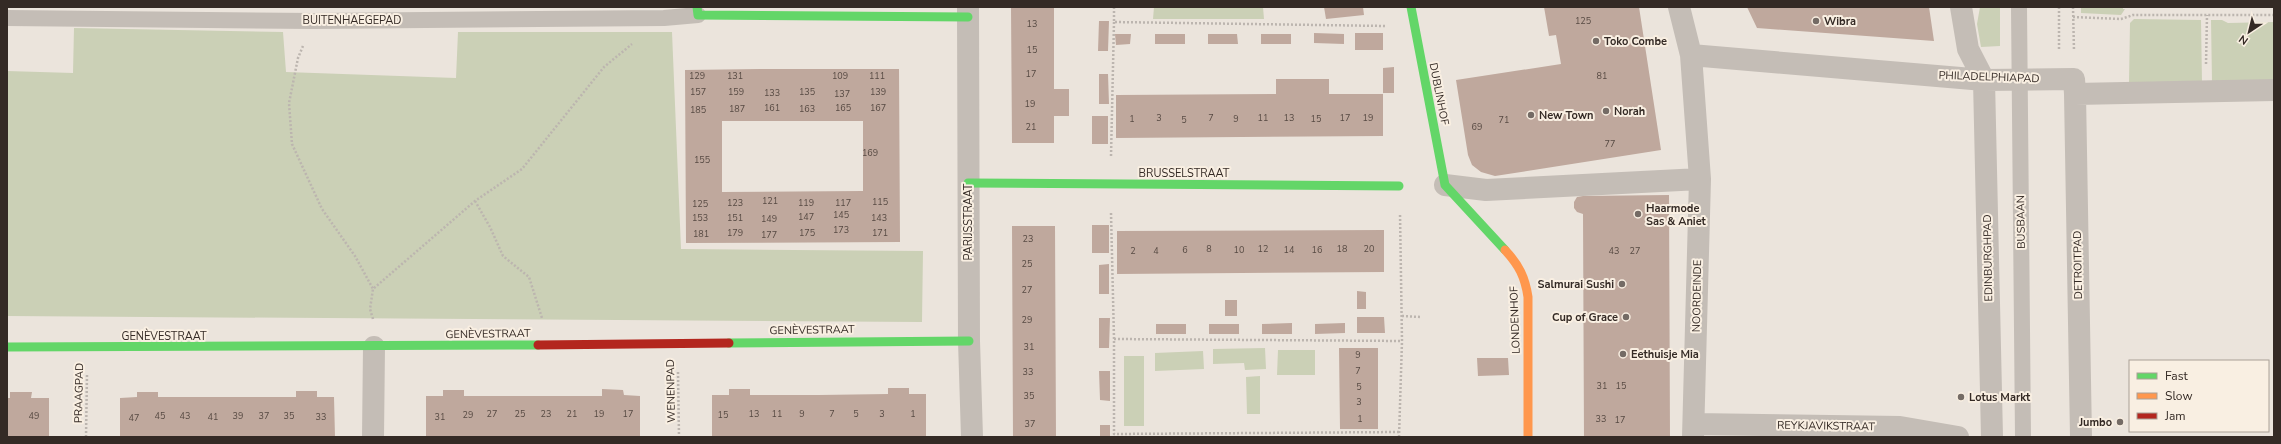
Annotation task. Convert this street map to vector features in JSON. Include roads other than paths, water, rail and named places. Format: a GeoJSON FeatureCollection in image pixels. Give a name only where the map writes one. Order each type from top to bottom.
{"type":"FeatureCollection","features":[{"type":"Feature","properties":{"kind":"street","name":"DUBLINHOF"},"geometry":{"type":"LineString","coordinates":[[1412,7],[1414,26],[1445,185]]}},
{"type":"Feature","properties":{"kind":"street","name":"NOORDEINDE"},"geometry":{"type":"LineString","coordinates":[[1679,7],[1691,55],[1700,179],[1694,431]]}},
{"type":"Feature","properties":{"kind":"street"},"geometry":{"type":"LineString","coordinates":[[1961,7],[1968,49],[1984,80]]}},
{"type":"Feature","properties":{"kind":"street"},"geometry":{"type":"LineString","coordinates":[[697,11],[968,12]]}},
{"type":"Feature","properties":{"kind":"street","name":"PARIJSSTRAAT"},"geometry":{"type":"LineString","coordinates":[[968,12],[969,341],[972,437]]}},
{"type":"Feature","properties":{"kind":"street","name":"PHILADELPHIAPAD"},"geometry":{"type":"LineString","coordinates":[[1691,55],[1984,80],[2019,80],[2206,92],[2274,90]]}},
{"type":"Feature","properties":{"kind":"street","name":"EDINBURGHPAD"},"geometry":{"type":"LineString","coordinates":[[1984,80],[1992,437]]}},
{"type":"Feature","properties":{"kind":"street","name":"DETROITPAD"},"geometry":{"type":"LineString","coordinates":[[2069,84],[2081,437]]}},
{"type":"Feature","properties":{"kind":"street"},"geometry":{"type":"LineString","coordinates":[[1445,185],[1486,190],[1700,179]]}},
{"type":"Feature","properties":{"kind":"street","name":"BRUSSELSTRAAT"},"geometry":{"type":"LineString","coordinates":[[968,183],[1399,186]]}},
{"type":"Feature","properties":{"kind":"street","name":"LONDENHOF"},"geometry":{"type":"LineString","coordinates":[[1445,185],[1506,249],[1517,262],[1525,279],[1528,297],[1528,437]]}},
{"type":"Feature","properties":{"kind":"street","name":"GENÈVESTRAAT"},"geometry":{"type":"LineString","coordinates":[[7,347],[88,349],[969,341]]}},
{"type":"Feature","properties":{"kind":"street"},"geometry":{"type":"LineString","coordinates":[[373,437],[374,347]]}},
{"type":"Feature","properties":{"kind":"street","name":"REYKJAVIKSTRAAT"},"geometry":{"type":"LineString","coordinates":[[1694,431],[1900,427],[1958,437]]}},
{"type":"Feature","properties":{"kind":"lane","name":"BUSBAAN"},"geometry":{"type":"LineString","coordinates":[[2018,7],[2023,437]]}},
{"type":"Feature","properties":{"kind":"lane","name":"BUITENHAEGEPAD"},"geometry":{"type":"LineString","coordinates":[[7,18],[313,21],[664,18],[697,11]]}},
{"type":"Feature","properties":{"kind":"place","name":"Wibra"},"geometry":{"type":"Point","coordinates":[1816,21]}},
{"type":"Feature","properties":{"kind":"place","name":"Toko Combe"},"geometry":{"type":"Point","coordinates":[1596,41]}},
{"type":"Feature","properties":{"kind":"place","name":"Norah"},"geometry":{"type":"Point","coordinates":[1606,111]}},
{"type":"Feature","properties":{"kind":"place","name":"New Town"},"geometry":{"type":"Point","coordinates":[1531,115]}},
{"type":"Feature","properties":{"kind":"place","name":"Haarmode Sas & Aniet"},"geometry":{"type":"Point","coordinates":[1638,214]}},
{"type":"Feature","properties":{"kind":"place","name":"Salmurai Sushi"},"geometry":{"type":"Point","coordinates":[1622,284]}},
{"type":"Feature","properties":{"kind":"place","name":"Cup of Grace"},"geometry":{"type":"Point","coordinates":[1626,317]}},
{"type":"Feature","properties":{"kind":"place","name":"Eethuisje Mia"},"geometry":{"type":"Point","coordinates":[1623,354]}},
{"type":"Feature","properties":{"kind":"place","name":"Lotus Markt"},"geometry":{"type":"Point","coordinates":[1961,397]}},
{"type":"Feature","properties":{"kind":"place","name":"Jumbo"},"geometry":{"type":"Point","coordinates":[2120,422]}}]}
